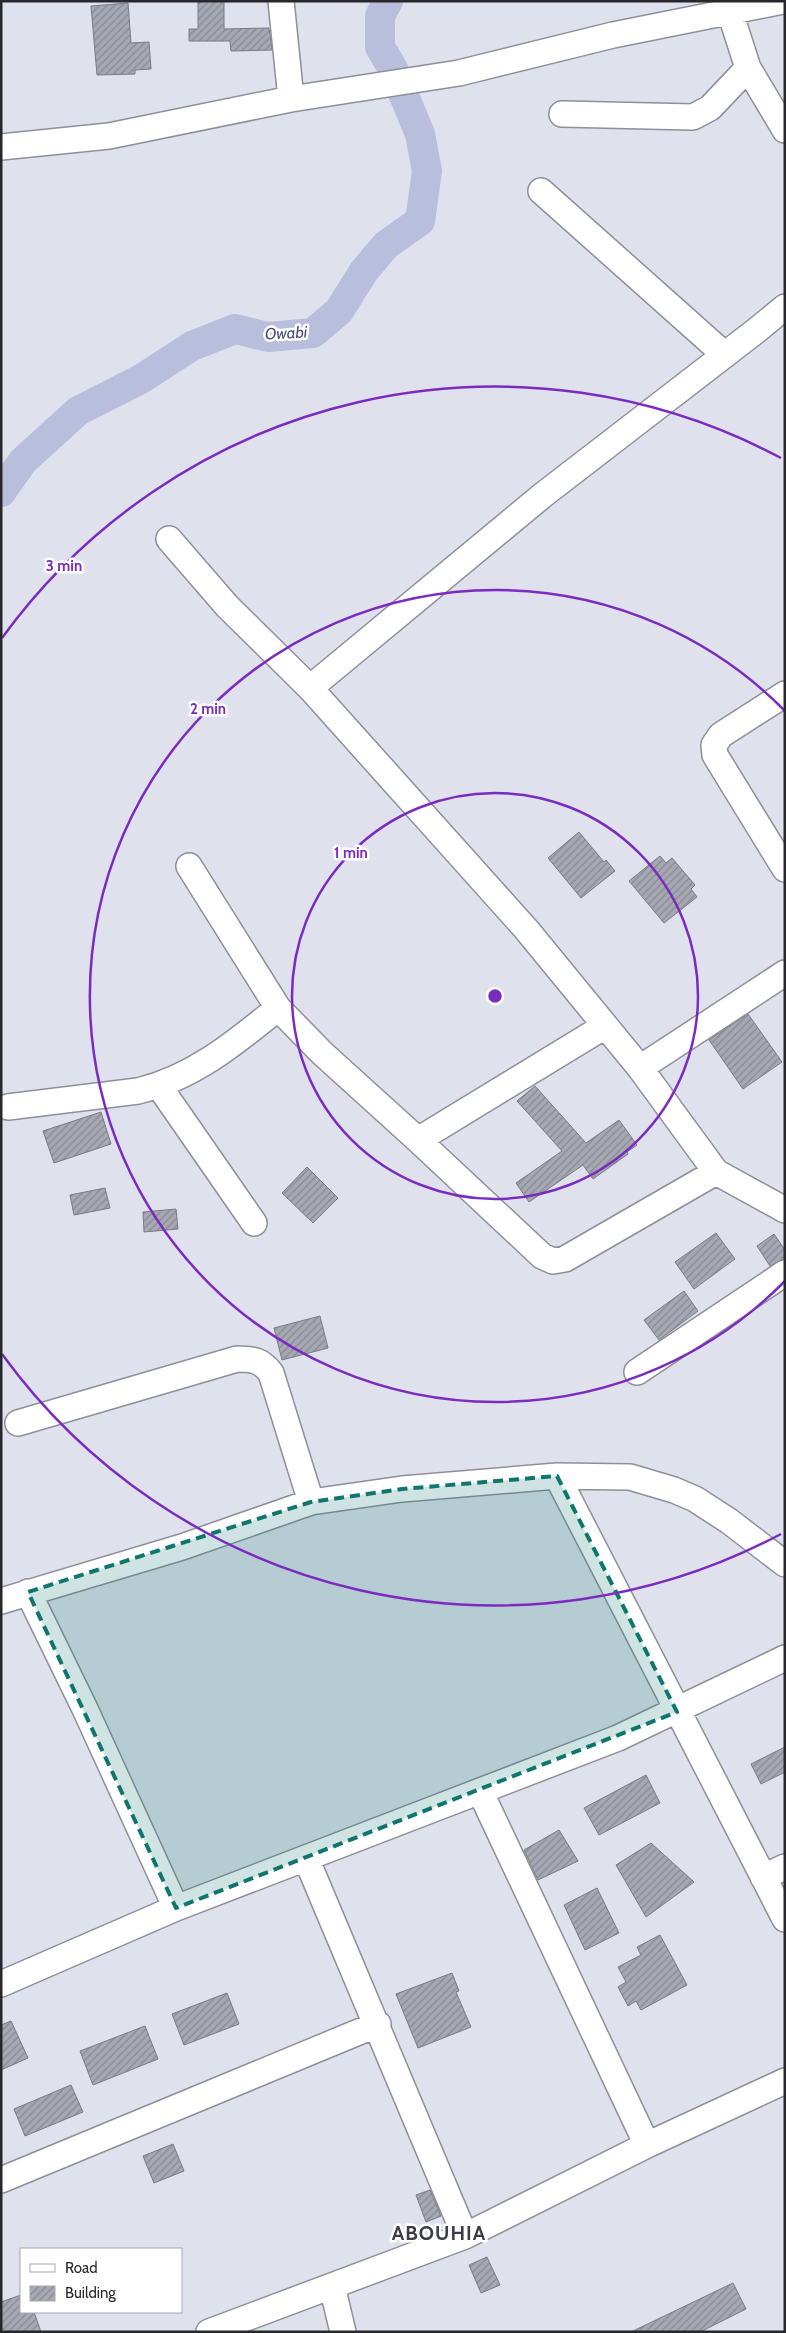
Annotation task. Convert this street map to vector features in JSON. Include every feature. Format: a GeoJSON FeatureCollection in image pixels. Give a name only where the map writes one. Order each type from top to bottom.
{"type":"FeatureCollection","features":[{"type":"Feature","properties":{"kind":"street"},"geometry":{"type":"LineString","coordinates":[[281,1],[291,100]]}},
{"type":"Feature","properties":{"kind":"street"},"geometry":{"type":"LineString","coordinates":[[1,147],[109,136],[291,100],[459,73],[613,35],[783,1]]}},
{"type":"Feature","properties":{"kind":"street"},"geometry":{"type":"LineString","coordinates":[[730,12],[748,68],[785,130]]}},
{"type":"Feature","properties":{"kind":"street"},"geometry":{"type":"LineString","coordinates":[[562,114],[693,118],[710,108],[748,68]]}},
{"type":"Feature","properties":{"kind":"street"},"geometry":{"type":"LineString","coordinates":[[541,191],[725,355]]}},
{"type":"Feature","properties":{"kind":"street"},"geometry":{"type":"LineString","coordinates":[[310,688],[543,495],[785,307]]}},
{"type":"Feature","properties":{"kind":"street"},"geometry":{"type":"LineString","coordinates":[[169,539],[227,606],[310,688],[526,929],[640,1068],[716,1172],[785,1210]]}},
{"type":"Feature","properties":{"kind":"street"},"geometry":{"type":"LineString","coordinates":[[785,694],[721,735],[714,745],[714,755],[785,869]]}},
{"type":"Feature","properties":{"kind":"street"},"geometry":{"type":"LineString","coordinates":[[189,866],[278,1008],[322,1053],[542,1256],[553,1261],[565,1259],[716,1172]]}},
{"type":"Feature","properties":{"kind":"street"},"geometry":{"type":"LineString","coordinates":[[640,1068],[785,973]]}},
{"type":"Feature","properties":{"kind":"street"},"geometry":{"type":"LineString","coordinates":[[8,1107],[138,1091],[159,1086],[220,1054],[278,1008]]}},
{"type":"Feature","properties":{"kind":"street"},"geometry":{"type":"LineString","coordinates":[[418,1140],[605,1026]]}},
{"type":"Feature","properties":{"kind":"street"},"geometry":{"type":"LineString","coordinates":[[159,1086],[254,1223]]}},
{"type":"Feature","properties":{"kind":"street"},"geometry":{"type":"LineString","coordinates":[[637,1372],[785,1273]]}},
{"type":"Feature","properties":{"kind":"street"},"geometry":{"type":"LineString","coordinates":[[18,1423],[237,1359],[256,1360],[263,1363],[271,1373],[311,1502]]}},
{"type":"Feature","properties":{"kind":"street"},"geometry":{"type":"LineString","coordinates":[[557,1476],[677,1712],[774,1872],[785,1919]]}},
{"type":"Feature","properties":{"kind":"street"},"geometry":{"type":"LineString","coordinates":[[1,1601],[182,1546],[311,1502],[402,1489],[557,1476],[630,1478],[674,1490],[695,1499],[729,1521],[785,1564]]}},
{"type":"Feature","properties":{"kind":"street"},"geometry":{"type":"LineString","coordinates":[[28,1592],[85,1708],[176,1908]]}},
{"type":"Feature","properties":{"kind":"street"},"geometry":{"type":"LineString","coordinates":[[1,1984],[176,1908],[618,1738],[677,1712],[785,1658]]}},
{"type":"Feature","properties":{"kind":"street"},"geometry":{"type":"LineString","coordinates":[[480,1791],[647,2145]]}},
{"type":"Feature","properties":{"kind":"street"},"geometry":{"type":"LineString","coordinates":[[306,1858],[378,2024],[465,2236]]}},
{"type":"Feature","properties":{"kind":"street"},"geometry":{"type":"LineString","coordinates":[[1,2180],[378,2024]]}},
{"type":"Feature","properties":{"kind":"street"},"geometry":{"type":"LineString","coordinates":[[209,2332],[465,2236],[647,2145],[785,2081]]}},
{"type":"Feature","properties":{"kind":"street"},"geometry":{"type":"LineString","coordinates":[[332,2286],[343,2332]]}},
{"type":"Feature","properties":{"kind":"highlighted area"},"geometry":{"type":"Polygon","coordinates":[[[557,1476],[677,1712],[176,1908],[28,1592],[311,1502],[402,1489],[557,1476]]]}},
{"type":"Feature","properties":{"kind":"building"},"geometry":{"type":"Polygon","coordinates":[[[198,1],[224,1],[224,29],[269,28],[272,50],[231,51],[230,41],[189,41],[189,29],[198,29],[198,1]]]}},
{"type":"Feature","properties":{"kind":"building"},"geometry":{"type":"Polygon","coordinates":[[[128,3],[131,43],[149,42],[151,69],[135,70],[135,74],[97,75],[91,6],[128,3]]]}},
{"type":"Feature","properties":{"kind":"building"},"geometry":{"type":"Polygon","coordinates":[[[579,832],[604,862],[606,860],[615,871],[581,898],[548,858],[579,832]]]}},
{"type":"Feature","properties":{"kind":"building"},"geometry":{"type":"Polygon","coordinates":[[[660,856],[666,863],[672,858],[695,885],[691,889],[697,897],[664,923],[629,881],[660,856]]]}},
{"type":"Feature","properties":{"kind":"building"},"geometry":{"type":"Polygon","coordinates":[[[748,1014],[782,1062],[743,1089],[709,1040],[748,1014]]]}},
{"type":"Feature","properties":{"kind":"building"},"geometry":{"type":"Polygon","coordinates":[[[535,1086],[586,1143],[619,1120],[637,1145],[627,1152],[628,1154],[593,1179],[583,1165],[529,1202],[516,1183],[562,1151],[517,1101],[535,1086]]]}},
{"type":"Feature","properties":{"kind":"building"},"geometry":{"type":"Polygon","coordinates":[[[101,1112],[111,1144],[54,1163],[43,1131],[101,1112]]]}},
{"type":"Feature","properties":{"kind":"building"},"geometry":{"type":"Polygon","coordinates":[[[307,1167],[338,1198],[313,1223],[282,1193],[307,1167]]]}},
{"type":"Feature","properties":{"kind":"building"},"geometry":{"type":"Polygon","coordinates":[[[105,1188],[110,1208],[74,1215],[70,1195],[105,1188]]]}},
{"type":"Feature","properties":{"kind":"building"},"geometry":{"type":"Polygon","coordinates":[[[176,1209],[178,1229],[144,1232],[143,1212],[176,1209]]]}},
{"type":"Feature","properties":{"kind":"building"},"geometry":{"type":"Polygon","coordinates":[[[716,1233],[735,1259],[694,1289],[675,1262],[716,1233]]]}},
{"type":"Feature","properties":{"kind":"building"},"geometry":{"type":"Polygon","coordinates":[[[774,1234],[785,1250],[785,1259],[770,1266],[757,1246],[774,1234]]]}},
{"type":"Feature","properties":{"kind":"building"},"geometry":{"type":"Polygon","coordinates":[[[684,1291],[698,1311],[659,1340],[644,1320],[684,1291]]]}},
{"type":"Feature","properties":{"kind":"building"},"geometry":{"type":"Polygon","coordinates":[[[320,1316],[328,1348],[282,1360],[274,1328],[320,1316]]]}},
{"type":"Feature","properties":{"kind":"building"},"geometry":{"type":"Polygon","coordinates":[[[785,1747],[785,1772],[761,1784],[751,1764],[785,1747]]]}},
{"type":"Feature","properties":{"kind":"building"},"geometry":{"type":"Polygon","coordinates":[[[646,1775],[660,1803],[599,1835],[584,1808],[646,1775]]]}},
{"type":"Feature","properties":{"kind":"building"},"geometry":{"type":"Polygon","coordinates":[[[559,1830],[578,1861],[538,1880],[524,1850],[559,1830]]]}},
{"type":"Feature","properties":{"kind":"building"},"geometry":{"type":"Polygon","coordinates":[[[651,1843],[694,1882],[646,1917],[616,1865],[651,1843]]]}},
{"type":"Feature","properties":{"kind":"building"},"geometry":{"type":"Polygon","coordinates":[[[597,1888],[619,1933],[585,1950],[564,1905],[597,1888]]]}},
{"type":"Feature","properties":{"kind":"building"},"geometry":{"type":"Polygon","coordinates":[[[660,1935],[687,1985],[641,2010],[636,2001],[628,2006],[618,1987],[626,1982],[618,1967],[641,1955],[637,1947],[660,1935]]]}},
{"type":"Feature","properties":{"kind":"building"},"geometry":{"type":"Polygon","coordinates":[[[452,1973],[459,1991],[456,1992],[471,2027],[418,2048],[396,1994],[452,1973]]]}},
{"type":"Feature","properties":{"kind":"building"},"geometry":{"type":"Polygon","coordinates":[[[227,1993],[239,2024],[184,2045],[172,2014],[227,1993]]]}},
{"type":"Feature","properties":{"kind":"building"},"geometry":{"type":"Polygon","coordinates":[[[11,2021],[28,2058],[1,2070],[1,2025],[11,2021]]]}},
{"type":"Feature","properties":{"kind":"building"},"geometry":{"type":"Polygon","coordinates":[[[145,2026],[158,2059],[93,2085],[80,2051],[145,2026]]]}},
{"type":"Feature","properties":{"kind":"building"},"geometry":{"type":"Polygon","coordinates":[[[71,2085],[83,2112],[25,2136],[14,2109],[71,2085]]]}},
{"type":"Feature","properties":{"kind":"building"},"geometry":{"type":"Polygon","coordinates":[[[173,2144],[184,2171],[154,2183],[143,2156],[173,2144]]]}},
{"type":"Feature","properties":{"kind":"building"},"geometry":{"type":"Polygon","coordinates":[[[430,2190],[441,2216],[426,2222],[416,2195],[430,2190]]]}},
{"type":"Feature","properties":{"kind":"building"},"geometry":{"type":"Polygon","coordinates":[[[487,2257],[500,2285],[481,2293],[469,2265],[487,2257]]]}},
{"type":"Feature","properties":{"kind":"building"},"geometry":{"type":"Polygon","coordinates":[[[733,2283],[746,2309],[700,2332],[631,2332],[733,2283]]]}},
{"type":"Feature","properties":{"kind":"building"},"geometry":{"type":"Polygon","coordinates":[[[20,2295],[20,2313],[34,2313],[41,2332],[1,2332],[1,2302],[20,2295]]]}},
{"type":"Feature","properties":{"kind":"waterway","name":"Owabi"},"geometry":{"type":"LineString","coordinates":[[1,492],[23,461],[78,411],[141,379],[192,346],[235,329],[268,337],[313,333],[339,311],[364,271],[386,245],[420,221],[427,171],[420,134],[393,69],[380,47],[380,16],[388,1]]}},
{"type":"Feature","properties":{"kind":"district","name":"ABOUHIA"},"geometry":{"type":"Point","coordinates":[439,2233]}}]}
